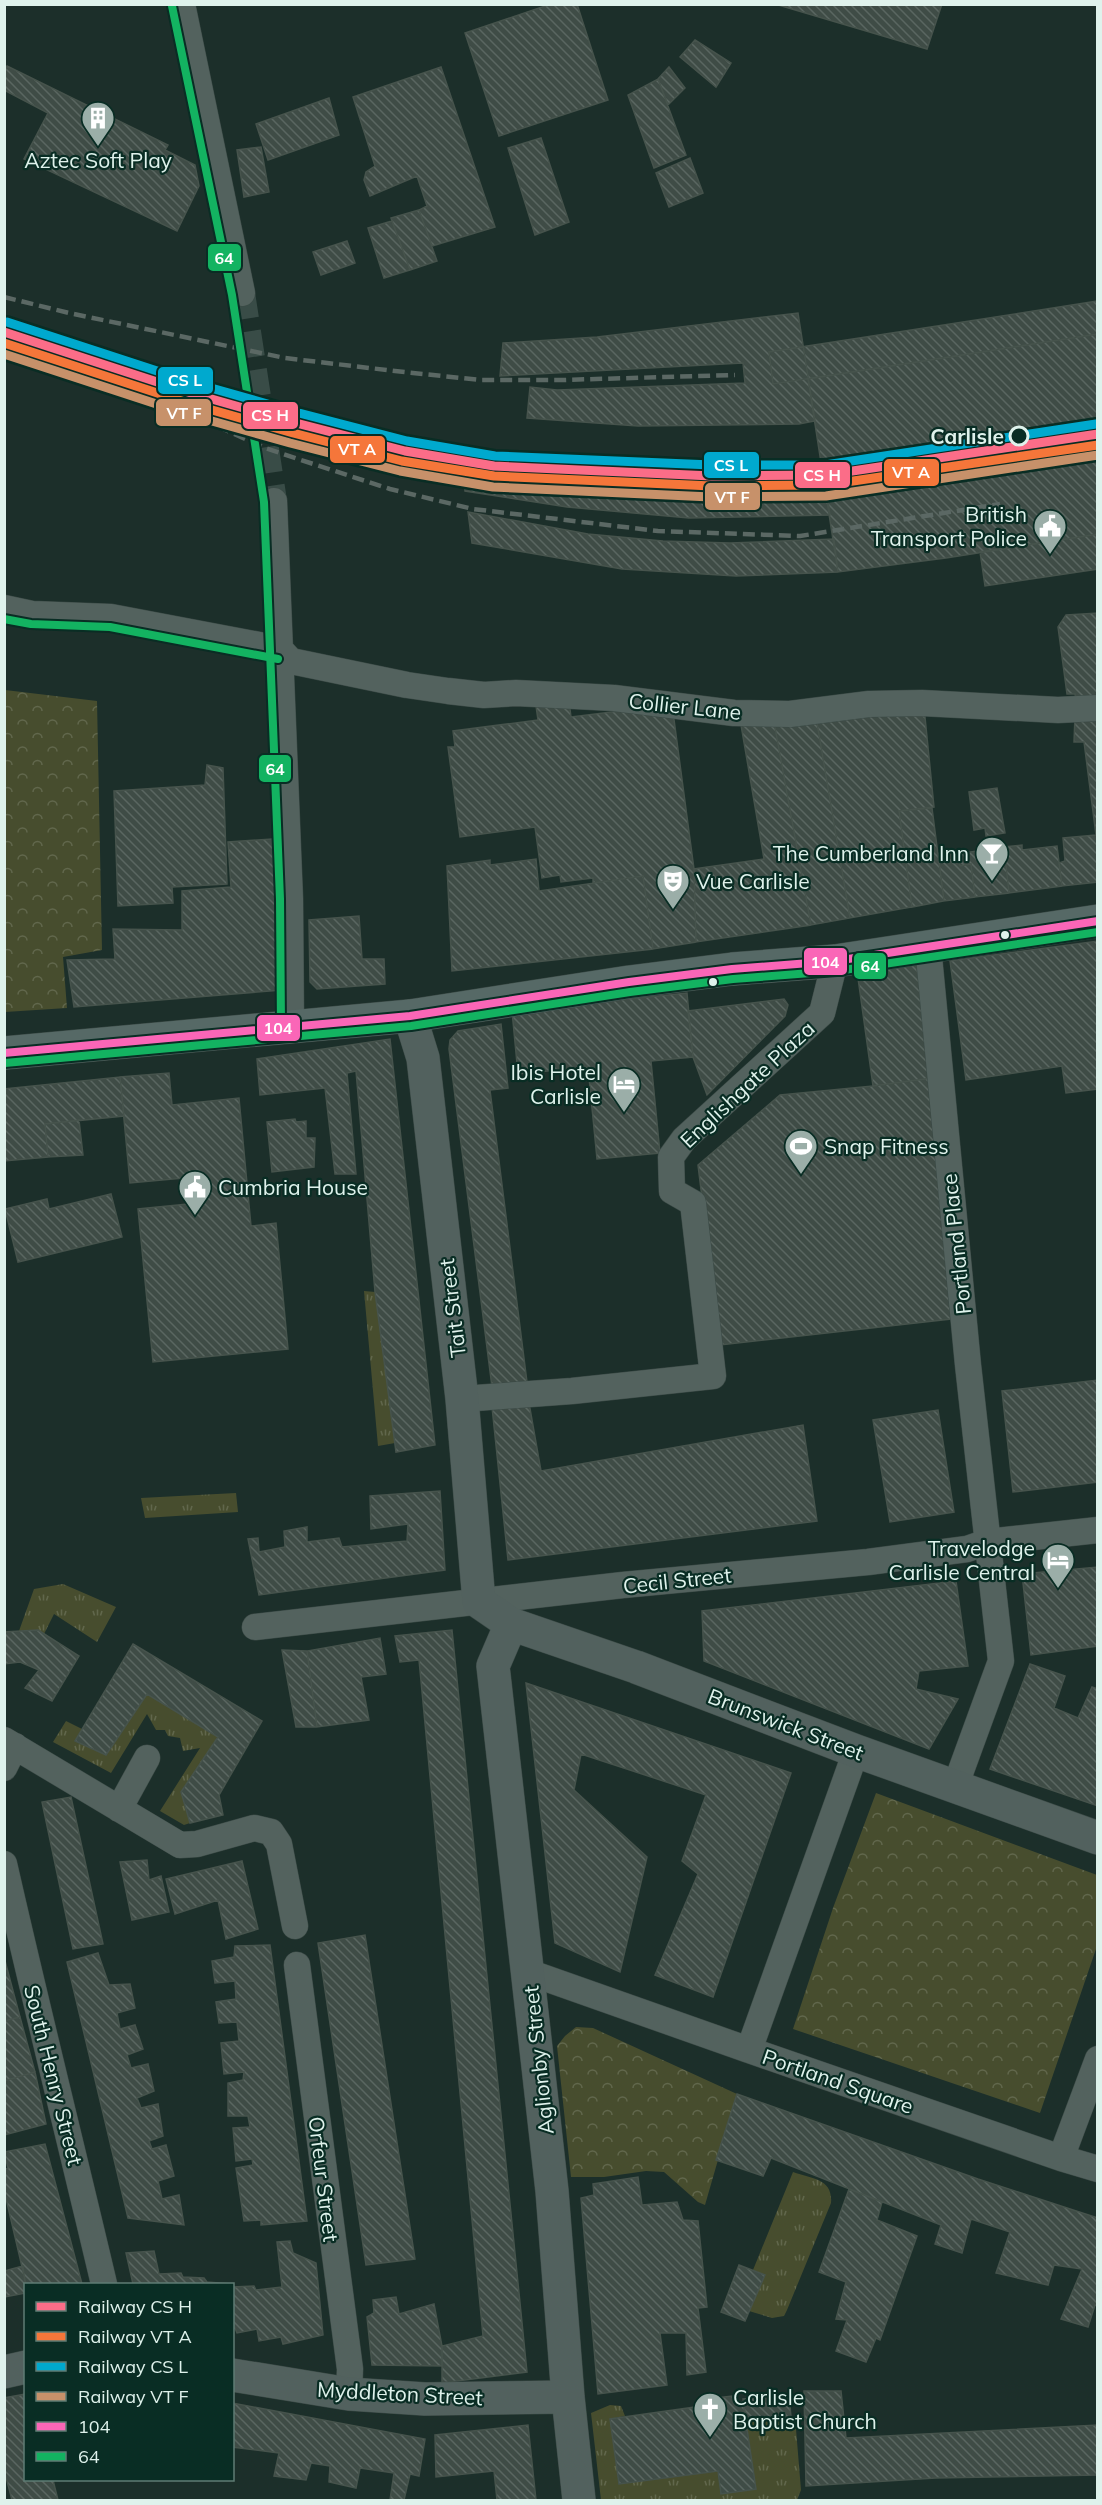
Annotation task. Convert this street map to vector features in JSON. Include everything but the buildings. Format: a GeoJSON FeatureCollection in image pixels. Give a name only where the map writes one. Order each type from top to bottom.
{"type":"FeatureCollection","features":[{"type":"Feature","properties":{"kind":"main road"},"geometry":{"type":"LineString","coordinates":[[4,1053],[410,1016],[640,980],[732,969],[835,961],[1098,921]]}},
{"type":"Feature","properties":{"kind":"street"},"geometry":{"type":"LineString","coordinates":[[182,4],[242,293]]}},
{"type":"Feature","properties":{"kind":"street"},"geometry":{"type":"LineString","coordinates":[[274,501],[290,899],[291,1026]]}},
{"type":"Feature","properties":{"kind":"street"},"geometry":{"type":"LineString","coordinates":[[4,608],[32,614],[111,617],[280,649]]}},
{"type":"Feature","properties":{"kind":"street","name":"Collier Lane"},"geometry":{"type":"LineString","coordinates":[[280,649],[291,661],[448,691],[614,698],[734,713],[790,714],[869,704],[900,703],[1058,710],[1098,708]]}},
{"type":"Feature","properties":{"kind":"street","name":"Portland Place"},"geometry":{"type":"LineString","coordinates":[[928,946],[951,1193],[1001,1661],[955,1787]]}},
{"type":"Feature","properties":{"kind":"street","name":"Englishgate Plaza"},"geometry":{"type":"LineString","coordinates":[[462,1399],[572,1391],[713,1376],[693,1203],[672,1191],[671,1157],[684,1138],[822,1013],[835,961]]}},
{"type":"Feature","properties":{"kind":"street","name":"Tait Street"},"geometry":{"type":"LineString","coordinates":[[410,1016],[423,1058],[462,1399],[479,1602]]}},
{"type":"Feature","properties":{"kind":"street","name":"Cecil Street"},"geometry":{"type":"LineString","coordinates":[[255,1627],[623,1585],[868,1562],[967,1549],[987,1542],[1098,1530]]}},
{"type":"Feature","properties":{"kind":"street","name":"Brunswick Street"},"geometry":{"type":"LineString","coordinates":[[479,1602],[511,1624],[636,1667],[955,1787],[1098,1838]]}},
{"type":"Feature","properties":{"kind":"street","name":"Aglionby Street"},"geometry":{"type":"LineString","coordinates":[[511,1624],[493,1666],[552,2191],[568,2397],[579,2500]]}},
{"type":"Feature","properties":{"kind":"street","name":"Portland Square"},"geometry":{"type":"LineString","coordinates":[[856,1750],[749,2050],[1098,2169]]}},
{"type":"Feature","properties":{"kind":"street"},"geometry":{"type":"LineString","coordinates":[[8,1751],[119,1809],[180,1845],[197,1844],[254,1828],[271,1832],[279,1844],[295,1926]]}},
{"type":"Feature","properties":{"kind":"street"},"geometry":{"type":"LineString","coordinates":[[119,1809],[147,1758]]}},
{"type":"Feature","properties":{"kind":"street","name":"South Henry Street"},"geometry":{"type":"LineString","coordinates":[[4,1864],[104,2283]]}},
{"type":"Feature","properties":{"kind":"street","name":"Orfeur Street"},"geometry":{"type":"LineString","coordinates":[[297,1965],[350,2369],[349,2394]]}},
{"type":"Feature","properties":{"kind":"street"},"geometry":{"type":"LineString","coordinates":[[528,1972],[749,2050]]}},
{"type":"Feature","properties":{"kind":"street"},"geometry":{"type":"LineString","coordinates":[[1061,2158],[1098,2059]]}},
{"type":"Feature","properties":{"kind":"street"},"geometry":{"type":"LineString","coordinates":[[4,2372],[24,2367]]}},
{"type":"Feature","properties":{"kind":"street","name":"Myddleton Street"},"geometry":{"type":"LineString","coordinates":[[234,2374],[349,2394],[425,2399],[568,2397]]}},
{"type":"Feature","properties":{"kind":"green space"},"geometry":{"type":"Polygon","coordinates":[[[5,690],[97,701],[102,950],[63,957],[67,1008],[5,1012],[5,690]]]}},
{"type":"Feature","properties":{"kind":"green space"},"geometry":{"type":"Polygon","coordinates":[[[364,1291],[375,1292],[395,1443],[378,1446],[364,1291]]]}},
{"type":"Feature","properties":{"kind":"green space"},"geometry":{"type":"Polygon","coordinates":[[[236,1493],[238,1512],[145,1518],[141,1498],[236,1493]]]}},
{"type":"Feature","properties":{"kind":"green space"},"geometry":{"type":"Polygon","coordinates":[[[63,1584],[116,1607],[97,1642],[54,1614],[44,1634],[38,1630],[19,1631],[34,1589],[63,1584]]]}},
{"type":"Feature","properties":{"kind":"green space"},"geometry":{"type":"Polygon","coordinates":[[[147,1694],[218,1737],[181,1792],[190,1823],[184,1825],[160,1811],[200,1748],[183,1751],[180,1738],[168,1736],[165,1730],[156,1730],[147,1714],[111,1773],[53,1742],[66,1721],[82,1729],[75,1741],[106,1755],[147,1694]]]}},
{"type":"Feature","properties":{"kind":"green space"},"geometry":{"type":"Polygon","coordinates":[[[876,1793],[1097,1875],[1097,1946],[1040,2113],[793,2029],[833,1908],[876,1793]]]}},
{"type":"Feature","properties":{"kind":"green space"},"geometry":{"type":"Polygon","coordinates":[[[576,2027],[593,2028],[737,2094],[705,2205],[698,2202],[664,2172],[646,2171],[604,2177],[571,2177],[557,2046],[576,2027]]]}},
{"type":"Feature","properties":{"kind":"green space"},"geometry":{"type":"Polygon","coordinates":[[[793,2172],[825,2184],[831,2195],[831,2203],[784,2316],[772,2318],[749,2311],[765,2275],[753,2270],[793,2172]]]}},
{"type":"Feature","properties":{"kind":"green space"},"geometry":{"type":"Polygon","coordinates":[[[610,2405],[621,2406],[625,2416],[610,2419],[619,2484],[718,2471],[755,2489],[746,2418],[795,2417],[801,2490],[797,2500],[601,2500],[591,2413],[610,2405]]]}},
{"type":"Feature","properties":{"kind":"tunnel"},"geometry":{"type":"LineString","coordinates":[[242,293],[274,501]]}},
{"type":"Feature","properties":{"kind":"railway"},"geometry":{"type":"LineString","coordinates":[[4,297],[69,313],[285,358],[395,371],[480,380],[735,375]]}},
{"type":"Feature","properties":{"kind":"railway"},"geometry":{"type":"LineString","coordinates":[[136,389],[265,448],[390,489],[473,509],[658,531],[800,536],[1000,504]]}},
{"type":"Feature","properties":{"kind":"transit line","name":"64"},"geometry":{"type":"LineString","coordinates":[[172,6],[232,295],[264,502],[280,899],[281,1026]]}},
{"type":"Feature","properties":{"kind":"transit line"},"geometry":{"type":"LineString","coordinates":[[7,322],[197,384],[299,413],[407,441],[495,456],[712,465],[825,465],[1096,424]]}},
{"type":"Feature","properties":{"kind":"transit line"},"geometry":{"type":"LineString","coordinates":[[4,332],[194,394],[296,423],[405,451],[494,466],[712,476],[826,475],[1098,434]]}},
{"type":"Feature","properties":{"kind":"transit line"},"geometry":{"type":"LineString","coordinates":[[4,343],[191,404],[293,433],[402,461],[494,476],[712,486],[826,485],[1098,445]]}},
{"type":"Feature","properties":{"kind":"transit line"},"geometry":{"type":"LineString","coordinates":[[4,354],[187,414],[290,443],[400,471],[493,487],[711,497],[826,496],[1098,455]]}},
{"type":"Feature","properties":{"kind":"transit line","name":"64"},"geometry":{"type":"LineString","coordinates":[[4,619],[31,624],[110,627],[278,659]]}},
{"type":"Feature","properties":{"kind":"transit line","name":"104"},"geometry":{"type":"LineString","coordinates":[[4,1053],[410,1016],[629,982],[732,969],[835,961],[1098,921]]}},
{"type":"Feature","properties":{"kind":"transit line","name":"64"},"geometry":{"type":"LineString","coordinates":[[5,1063],[411,1026],[630,992],[733,979],[837,971],[1098,932]]}},
{"type":"Feature","properties":{"kind":"place","name":"Aztec Soft Play"},"geometry":{"type":"Point","coordinates":[98,147]}},
{"type":"Feature","properties":{"kind":"place","name":"Carlisle"},"geometry":{"type":"Point","coordinates":[1019,436]}},
{"type":"Feature","properties":{"kind":"place","name":"British Transport Police"},"geometry":{"type":"Point","coordinates":[1050,555]}},
{"type":"Feature","properties":{"kind":"place","name":"The Cumberland Inn"},"geometry":{"type":"Point","coordinates":[992,882]}},
{"type":"Feature","properties":{"kind":"place","name":"Vue Carlisle"},"geometry":{"type":"Point","coordinates":[673,910]}},
{"type":"Feature","properties":{"kind":"place","name":"Ibis Hotel Carlisle"},"geometry":{"type":"Point","coordinates":[624,1113]}},
{"type":"Feature","properties":{"kind":"place","name":"Snap Fitness"},"geometry":{"type":"Point","coordinates":[801,1175]}},
{"type":"Feature","properties":{"kind":"place","name":"Cumbria House"},"geometry":{"type":"Point","coordinates":[195,1216]}},
{"type":"Feature","properties":{"kind":"place","name":"Travelodge Carlisle Central"},"geometry":{"type":"Point","coordinates":[1058,1589]}},
{"type":"Feature","properties":{"kind":"place","name":"Carlisle Baptist Church"},"geometry":{"type":"Point","coordinates":[710,2438]}}]}
